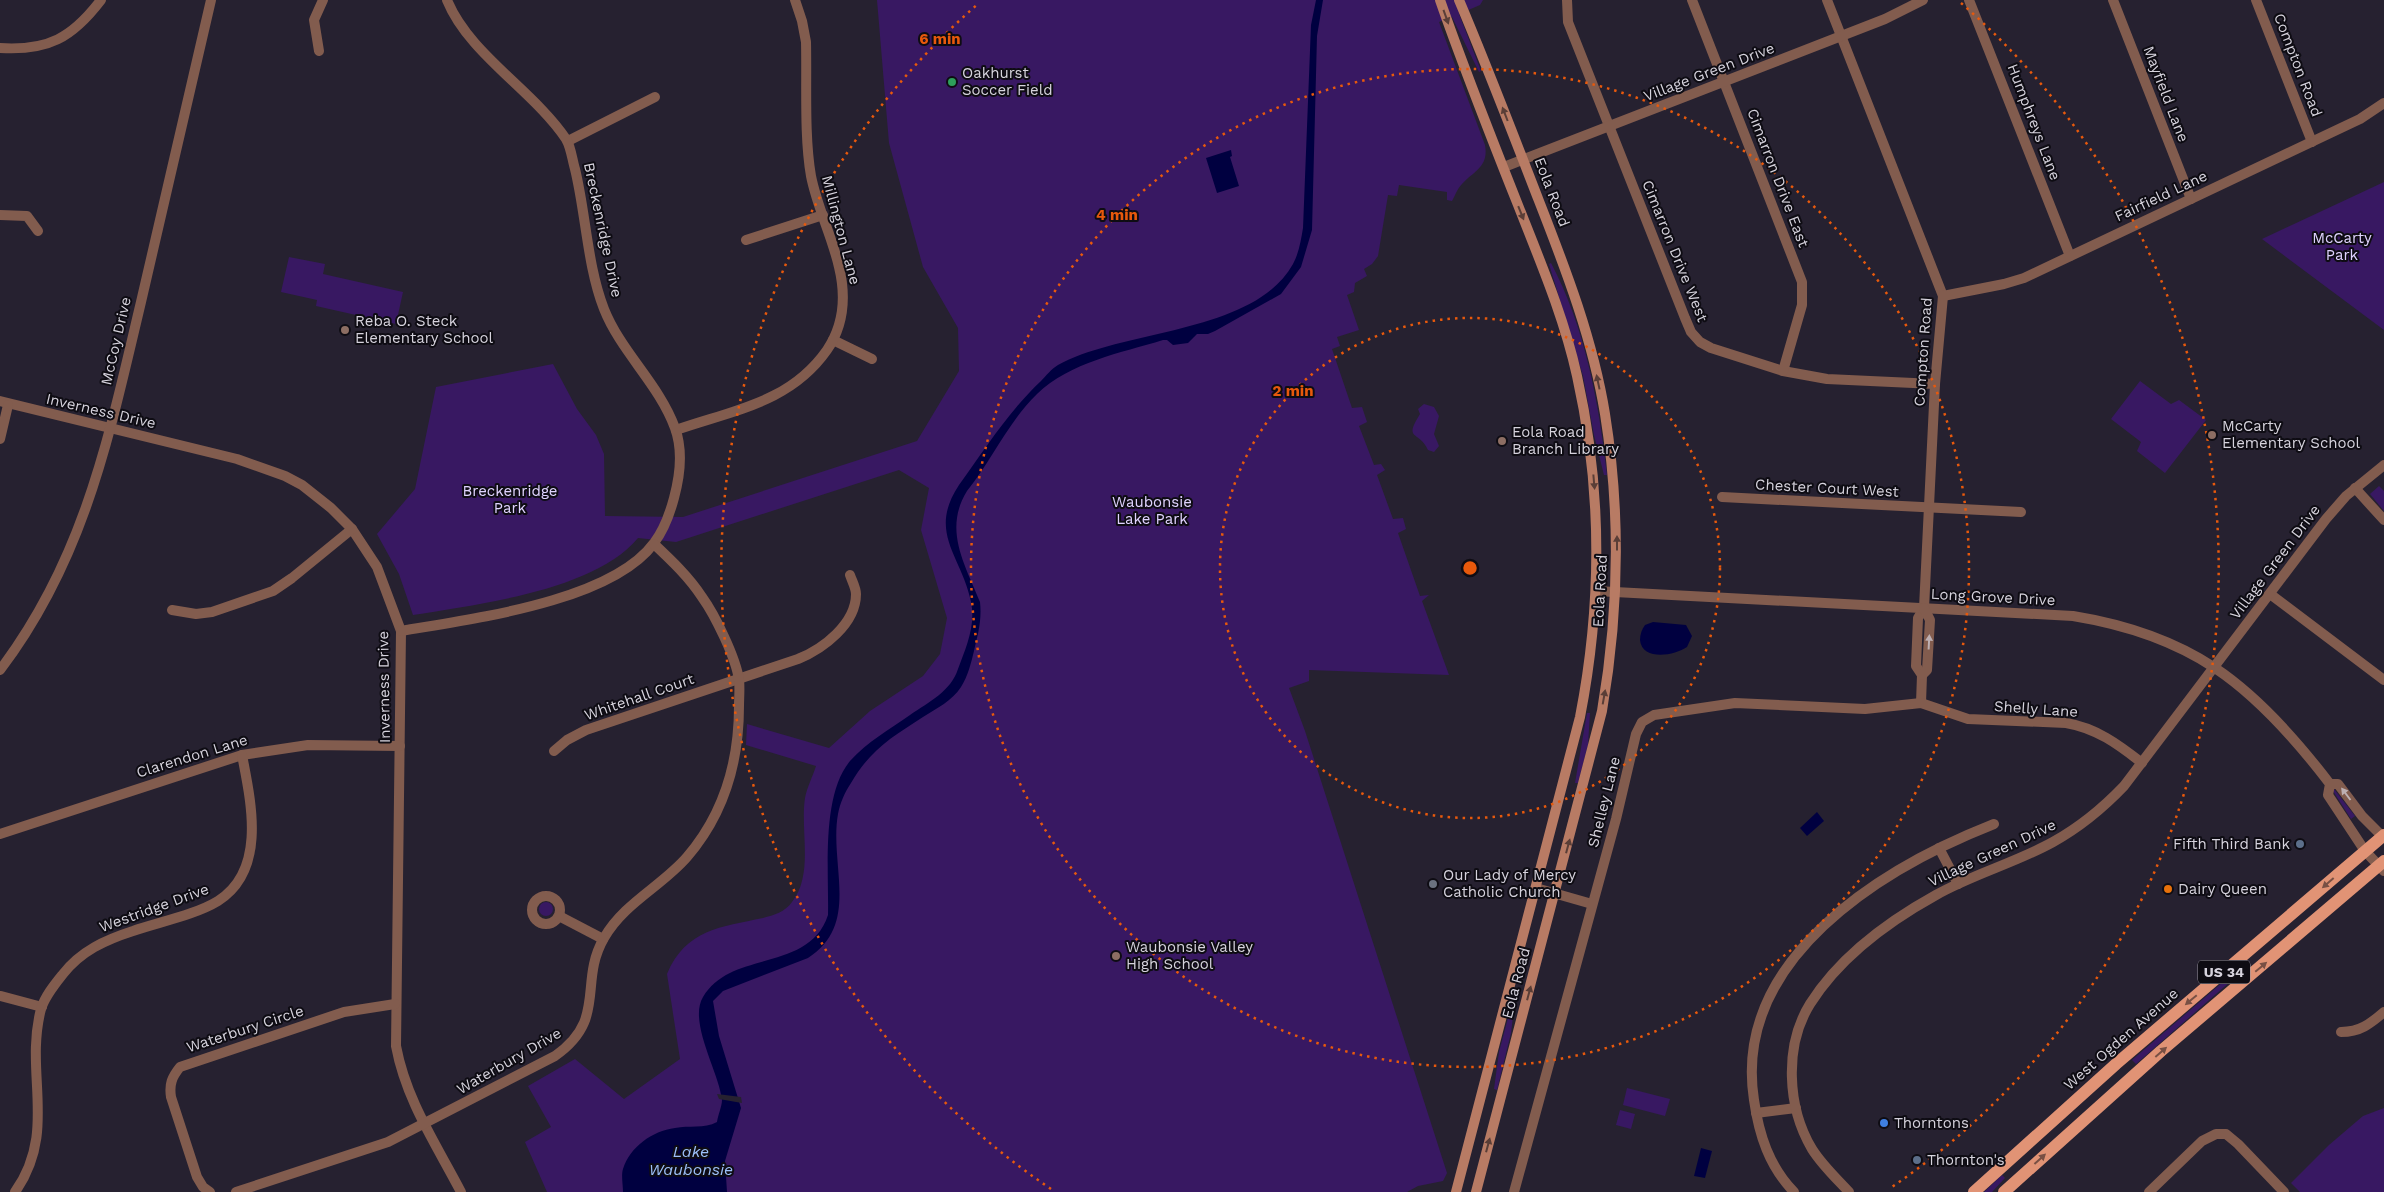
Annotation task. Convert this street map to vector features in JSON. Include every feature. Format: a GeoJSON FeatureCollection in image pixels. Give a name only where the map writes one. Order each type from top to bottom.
{"type":"FeatureCollection","features":[{"type":"Feature","properties":{"kind":"main road","name":"Eola Road"},"geometry":{"type":"LineString","coordinates":[[1440,0],[1556,304],[1577,376],[1593,473],[1596,505],[1596,590],[1586,688],[1574,743],[1456,1192]]}},
{"type":"Feature","properties":{"kind":"main road","name":"Eola Road"},"geometry":{"type":"LineString","coordinates":[[1459,0],[1572,288],[1594,362],[1612,464],[1617,534],[1613,637],[1602,711],[1476,1192]]}},
{"type":"Feature","properties":{"kind":"main road","name":"West Ogden Avenue"},"geometry":{"type":"LineString","coordinates":[[1974,1192],[2116,1064],[2384,836]]}},
{"type":"Feature","properties":{"kind":"main road","name":"US 34"},"geometry":{"type":"LineString","coordinates":[[2004,1192],[2124,1084],[2382,866]]}},
{"type":"Feature","properties":{"kind":"main road"},"geometry":{"type":"LineString","coordinates":[[2116,1064],[2124,1084]]}},
{"type":"Feature","properties":{"kind":"street"},"geometry":{"type":"LineString","coordinates":[[0,48],[27,49],[55,41],[77,28],[101,0]]}},
{"type":"Feature","properties":{"kind":"street","name":"McCoy Drive"},"geometry":{"type":"LineString","coordinates":[[0,670],[29,631],[61,570],[83,520],[111,429],[211,0]]}},
{"type":"Feature","properties":{"kind":"street"},"geometry":{"type":"LineString","coordinates":[[319,51],[314,20],[324,0]]}},
{"type":"Feature","properties":{"kind":"street","name":"Breckenridge Drive"},"geometry":{"type":"LineString","coordinates":[[401,631],[512,612],[590,587],[617,574],[654,544],[664,524],[678,485],[680,466],[676,430],[659,396],[616,332],[605,311],[597,286],[578,183],[568,141],[544,111],[463,28],[448,0]]}},
{"type":"Feature","properties":{"kind":"street","name":"Millington Lane"},"geometry":{"type":"LineString","coordinates":[[676,430],[763,401],[790,388],[809,374],[833,340],[842,314],[843,288],[839,266],[810,168],[806,42],[802,21],[794,0]]}},
{"type":"Feature","properties":{"kind":"street","name":"Cimarron Drive West"},"geometry":{"type":"LineString","coordinates":[[1567,0],[1568,22],[1691,332],[1700,342],[1720,352],[1783,371],[1827,379],[1935,384]]}},
{"type":"Feature","properties":{"kind":"street","name":"Cimarron Drive East"},"geometry":{"type":"LineString","coordinates":[[1692,0],[1802,282],[1802,305],[1783,371]]}},
{"type":"Feature","properties":{"kind":"street","name":"Compton Road"},"geometry":{"type":"LineString","coordinates":[[1827,0],[1943,296],[1935,384],[1924,608],[1930,624],[1928,670],[1922,675],[1921,704]]}},
{"type":"Feature","properties":{"kind":"street","name":"Village Green Drive"},"geometry":{"type":"LineString","coordinates":[[1504,167],[1885,19],[1923,0]]}},
{"type":"Feature","properties":{"kind":"street","name":"Humphreys Lane"},"geometry":{"type":"LineString","coordinates":[[1969,0],[2070,256]]}},
{"type":"Feature","properties":{"kind":"street","name":"Mayfield Lane"},"geometry":{"type":"LineString","coordinates":[[2113,0],[2191,199]]}},
{"type":"Feature","properties":{"kind":"street","name":"Compton Road"},"geometry":{"type":"LineString","coordinates":[[2256,0],[2312,142]]}},
{"type":"Feature","properties":{"kind":"street"},"geometry":{"type":"LineString","coordinates":[[568,141],[654,97]]}},
{"type":"Feature","properties":{"kind":"street","name":"Fairfield Lane"},"geometry":{"type":"LineString","coordinates":[[1943,296],[2013,282],[2360,119],[2384,103]]}},
{"type":"Feature","properties":{"kind":"street"},"geometry":{"type":"LineString","coordinates":[[0,215],[27,216],[38,231]]}},
{"type":"Feature","properties":{"kind":"street"},"geometry":{"type":"LineString","coordinates":[[746,240],[823,215]]}},
{"type":"Feature","properties":{"kind":"street"},"geometry":{"type":"LineString","coordinates":[[833,340],[872,359]]}},
{"type":"Feature","properties":{"kind":"street"},"geometry":{"type":"LineString","coordinates":[[0,439],[4,403]]}},
{"type":"Feature","properties":{"kind":"street","name":"Inverness Drive"},"geometry":{"type":"LineString","coordinates":[[4,403],[237,459],[285,476],[316,495],[352,529],[380,574],[401,631],[395,1037],[400,1068],[424,1125],[461,1192]]}},
{"type":"Feature","properties":{"kind":"street","name":"Village Green Drive"},"geometry":{"type":"LineString","coordinates":[[1849,1192],[1813,1150],[1801,1126],[1796,1108],[1792,1085],[1793,1058],[1800,1030],[1814,998],[1843,965],[1882,930],[1911,910],[1958,884],[2038,850],[2072,831],[2108,802],[2142,763],[2326,519],[2355,488],[2382,469]]}},
{"type":"Feature","properties":{"kind":"street"},"geometry":{"type":"LineString","coordinates":[[2355,488],[2384,520]]}},
{"type":"Feature","properties":{"kind":"street","name":"Chester Court West"},"geometry":{"type":"LineString","coordinates":[[1722,497],[2021,512]]}},
{"type":"Feature","properties":{"kind":"street"},"geometry":{"type":"LineString","coordinates":[[172,610],[196,614],[212,612],[273,590],[292,578],[352,529]]}},
{"type":"Feature","properties":{"kind":"street","name":"Waterbury Drive"},"geometry":{"type":"LineString","coordinates":[[424,1125],[555,1056],[573,1042],[579,1034],[588,1014],[594,969],[603,939],[626,910],[668,877],[687,857],[715,818],[730,780],[736,756],[739,728],[739,679],[724,637],[710,609],[693,584],[654,544]]}},
{"type":"Feature","properties":{"kind":"street","name":"Whitehall Court"},"geometry":{"type":"LineString","coordinates":[[554,751],[568,740],[586,730],[807,656],[829,641],[845,623],[855,604],[856,592],[850,575]]}},
{"type":"Feature","properties":{"kind":"street","name":"Long Grove Drive"},"geometry":{"type":"LineString","coordinates":[[1596,590],[2073,616],[2147,635],[2214,667],[2263,707],[2330,784],[2338,784],[2362,816],[2384,836]]}},
{"type":"Feature","properties":{"kind":"street"},"geometry":{"type":"LineString","coordinates":[[2270,594],[2384,680]]}},
{"type":"Feature","properties":{"kind":"street","name":"Shelley Lane"},"geometry":{"type":"LineString","coordinates":[[1514,1192],[1627,775],[1638,727],[1647,718],[1660,714],[1688,712],[1735,703],[1865,709],[1921,704]]}},
{"type":"Feature","properties":{"kind":"street","name":"Shelly Lane"},"geometry":{"type":"LineString","coordinates":[[1921,704],[1968,719],[2066,723],[2080,726],[2111,740],[2142,763]]}},
{"type":"Feature","properties":{"kind":"street","name":"Clarendon Lane"},"geometry":{"type":"LineString","coordinates":[[0,834],[242,755],[308,745],[400,746]]}},
{"type":"Feature","properties":{"kind":"street","name":"Westridge Drive"},"geometry":{"type":"LineString","coordinates":[[15,1192],[26,1175],[35,1154],[38,1135],[36,1057],[42,1007],[63,973],[79,957],[97,945],[115,936],[204,907],[225,896],[236,884],[244,873],[251,846],[250,794],[242,755]]}},
{"type":"Feature","properties":{"kind":"street","name":"Long Grove Drive"},"geometry":{"type":"LineString","coordinates":[[2330,784],[2328,795],[2365,851],[2382,866]]}},
{"type":"Feature","properties":{"kind":"street"},"geometry":{"type":"LineString","coordinates":[[1794,1192],[1775,1169],[1768,1155],[1756,1113],[1751,1057],[1763,1013],[1780,977],[1796,955],[1815,935],[1859,897],[1885,878],[1939,848],[1994,824]]}},
{"type":"Feature","properties":{"kind":"street"},"geometry":{"type":"LineString","coordinates":[[1939,848],[1958,884]]}},
{"type":"Feature","properties":{"kind":"street"},"geometry":{"type":"LineString","coordinates":[[1536,888],[1592,904]]}},
{"type":"Feature","properties":{"kind":"street"},"geometry":{"type":"LineString","coordinates":[[559,916],[603,939]]}},
{"type":"Feature","properties":{"kind":"street"},"geometry":{"type":"LineString","coordinates":[[0,996],[42,1007]]}},
{"type":"Feature","properties":{"kind":"street","name":"Waterbury Circle"},"geometry":{"type":"LineString","coordinates":[[210,1192],[203,1187],[197,1177],[171,1098],[169,1086],[173,1076],[180,1067],[344,1012],[395,1004]]}},
{"type":"Feature","properties":{"kind":"street"},"geometry":{"type":"LineString","coordinates":[[2341,1032],[2352,1032],[2367,1027],[2384,1012]]}},
{"type":"Feature","properties":{"kind":"street"},"geometry":{"type":"LineString","coordinates":[[1756,1113],[1796,1108]]}},
{"type":"Feature","properties":{"kind":"street"},"geometry":{"type":"LineString","coordinates":[[236,1192],[388,1142],[424,1125]]}},
{"type":"Feature","properties":{"kind":"street"},"geometry":{"type":"LineString","coordinates":[[2149,1192],[2202,1141],[2216,1134],[2226,1134],[2238,1144],[2284,1192]]}},
{"type":"Feature","properties":{"kind":"green space","name":"Waubonsie Lake Park"},"geometry":{"type":"Polygon","coordinates":[[[877,0],[1483,0],[1480,5],[1459,14],[1481,71],[1479,72],[1452,17],[1439,22],[1485,145],[1486,152],[1483,164],[1460,186],[1452,201],[1447,200],[1447,192],[1399,185],[1397,196],[1388,195],[1378,256],[1372,264],[1364,269],[1367,276],[1355,283],[1354,292],[1347,295],[1359,330],[1337,337],[1340,346],[1332,349],[1352,408],[1362,407],[1367,422],[1359,426],[1374,465],[1381,464],[1385,470],[1377,475],[1393,519],[1403,518],[1406,529],[1398,533],[1420,596],[1429,595],[1422,601],[1449,675],[1309,670],[1309,681],[1289,688],[1305,731],[1447,1173],[1443,1181],[1418,1186],[1407,1192],[547,1192],[525,1142],[551,1127],[528,1086],[575,1059],[624,1099],[680,1059],[667,974],[675,959],[684,948],[706,932],[767,917],[783,911],[799,891],[803,879],[805,852],[805,798],[816,766],[746,745],[747,724],[829,748],[870,711],[923,676],[940,654],[947,618],[921,530],[929,488],[899,470],[676,542],[638,538],[618,556],[593,571],[565,583],[501,600],[413,615],[399,574],[377,534],[415,489],[436,387],[553,364],[577,409],[596,435],[604,454],[605,516],[683,517],[917,441],[959,371],[958,328],[923,267],[889,143],[877,0]]]}},
{"type":"Feature","properties":{"kind":"green space","name":"McCarty Park"},"geometry":{"type":"Polygon","coordinates":[[[2384,182],[2384,330],[2262,239],[2384,182]]]}},
{"type":"Feature","properties":{"kind":"green space"},"geometry":{"type":"Polygon","coordinates":[[[289,257],[325,264],[323,274],[403,292],[396,324],[316,306],[317,300],[281,292],[289,257]]]}},
{"type":"Feature","properties":{"kind":"green space"},"geometry":{"type":"Polygon","coordinates":[[[1551,263],[1563,288],[1582,339],[1600,420],[1607,475],[1604,475],[1583,376],[1549,264],[1551,263]]]}},
{"type":"Feature","properties":{"kind":"green space"},"geometry":{"type":"Polygon","coordinates":[[[2140,381],[2171,404],[2179,400],[2206,420],[2165,473],[2137,451],[2141,442],[2111,419],[2140,381]]]}},
{"type":"Feature","properties":{"kind":"green space"},"geometry":{"type":"Polygon","coordinates":[[[1424,404],[1434,407],[1439,416],[1434,434],[1439,446],[1434,452],[1428,450],[1413,432],[1415,422],[1420,414],[1418,409],[1424,404]]]}},
{"type":"Feature","properties":{"kind":"green space"},"geometry":{"type":"Polygon","coordinates":[[[2379,486],[2384,491],[2384,511],[2370,494],[2379,486]]]}},
{"type":"Feature","properties":{"kind":"green space"},"geometry":{"type":"Polygon","coordinates":[[[1587,713],[1590,713],[1588,745],[1578,783],[1575,783],[1587,713]]]}},
{"type":"Feature","properties":{"kind":"green space"},"geometry":{"type":"Polygon","coordinates":[[[2334,789],[2355,816],[2351,819],[2333,791],[2334,789]]]}},
{"type":"Feature","properties":{"kind":"green space"},"geometry":{"type":"Polygon","coordinates":[[[543,902],[549,902],[553,909],[549,916],[543,916],[539,912],[539,906],[543,902]]]}},
{"type":"Feature","properties":{"kind":"green space"},"geometry":{"type":"Polygon","coordinates":[[[2245,963],[2248,966],[2136,1064],[2132,1060],[2245,963]]]}},
{"type":"Feature","properties":{"kind":"green space"},"geometry":{"type":"Polygon","coordinates":[[[1513,999],[1515,999],[1511,1033],[1497,1090],[1494,1089],[1499,1052],[1513,999]]]}},
{"type":"Feature","properties":{"kind":"green space"},"geometry":{"type":"Polygon","coordinates":[[[1627,1088],[1670,1099],[1665,1116],[1623,1105],[1627,1088]]]}},
{"type":"Feature","properties":{"kind":"green space"},"geometry":{"type":"Polygon","coordinates":[[[2384,1108],[2384,1192],[2300,1192],[2291,1183],[2329,1145],[2363,1116],[2384,1108]]]}},
{"type":"Feature","properties":{"kind":"green space"},"geometry":{"type":"Polygon","coordinates":[[[1620,1110],[1635,1114],[1631,1129],[1616,1125],[1620,1110]]]}},
{"type":"Feature","properties":{"kind":"green space"},"geometry":{"type":"Polygon","coordinates":[[[2002,1175],[2005,1178],[1992,1192],[1984,1192],[2002,1175]]]}},
{"type":"Feature","properties":{"kind":"water","name":"Lake Waubonsie"},"geometry":{"type":"Polygon","coordinates":[[[1316,0],[1323,0],[1317,36],[1312,230],[1301,267],[1281,294],[1215,331],[1208,334],[1197,334],[1188,343],[1173,345],[1167,340],[1163,340],[1113,354],[1080,366],[1065,374],[1037,394],[1009,428],[985,467],[967,491],[960,505],[957,519],[959,547],[980,602],[980,621],[977,639],[963,683],[949,700],[901,731],[874,753],[858,772],[847,790],[841,802],[836,833],[838,911],[834,928],[824,944],[808,958],[723,991],[713,1001],[719,1036],[741,1108],[725,1161],[727,1192],[623,1192],[622,1177],[626,1161],[643,1141],[666,1130],[702,1126],[717,1122],[722,1100],[699,1020],[699,1007],[703,997],[716,982],[732,972],[787,954],[804,946],[818,933],[828,915],[828,835],[831,814],[834,794],[841,776],[850,761],[871,742],[932,701],[945,690],[955,677],[969,636],[972,611],[967,586],[946,531],[946,517],[950,502],[959,485],[988,444],[1018,405],[1058,365],[1085,353],[1219,317],[1249,304],[1274,287],[1293,264],[1303,228],[1311,25],[1316,0]]]}},
{"type":"Feature","properties":{"kind":"water"},"geometry":{"type":"Polygon","coordinates":[[[1231,150],[1232,156],[1230,157],[1239,186],[1217,193],[1206,158],[1231,150]]]}},
{"type":"Feature","properties":{"kind":"water"},"geometry":{"type":"Polygon","coordinates":[[[1653,622],[1686,625],[1692,636],[1687,647],[1674,653],[1659,655],[1646,651],[1642,647],[1641,634],[1645,625],[1653,622]]]}},
{"type":"Feature","properties":{"kind":"water"},"geometry":{"type":"Polygon","coordinates":[[[1817,812],[1824,821],[1807,836],[1800,828],[1817,812]]]}},
{"type":"Feature","properties":{"kind":"water"},"geometry":{"type":"Polygon","coordinates":[[[1701,1148],[1712,1151],[1705,1178],[1694,1176],[1701,1148]]]}},
{"type":"Feature","properties":{"kind":"pier"},"geometry":{"type":"Polygon","coordinates":[[[717,1094],[741,1097],[742,1103],[719,1099],[717,1094]]]}},
{"type":"Feature","properties":{"kind":"place","name":"Oakhurst Soccer Field"},"geometry":{"type":"Point","coordinates":[952,82]}},
{"type":"Feature","properties":{"kind":"place","name":"Reba O. Steck Elementary School"},"geometry":{"type":"Point","coordinates":[345,330]}},
{"type":"Feature","properties":{"kind":"place","name":"McCarty Elementary School"},"geometry":{"type":"Point","coordinates":[2212,435]}},
{"type":"Feature","properties":{"kind":"place","name":"Eola Road Branch Library"},"geometry":{"type":"Point","coordinates":[1502,441]}},
{"type":"Feature","properties":{"kind":"place","name":"Fifth Third Bank"},"geometry":{"type":"Point","coordinates":[2300,844]}},
{"type":"Feature","properties":{"kind":"place","name":"Our Lady of Mercy Catholic Church"},"geometry":{"type":"Point","coordinates":[1433,884]}},
{"type":"Feature","properties":{"kind":"place","name":"Dairy Queen"},"geometry":{"type":"Point","coordinates":[2168,889]}},
{"type":"Feature","properties":{"kind":"place","name":"Waubonsie Valley High School"},"geometry":{"type":"Point","coordinates":[1116,956]}},
{"type":"Feature","properties":{"kind":"place","name":"Thorntons"},"geometry":{"type":"Point","coordinates":[1884,1123]}},
{"type":"Feature","properties":{"kind":"place","name":"Thornton's"},"geometry":{"type":"Point","coordinates":[1917,1160]}},
{"type":"Feature","properties":{"kind":"park label","name":"Breckenridge Park"},"geometry":{"type":"Point","coordinates":[510,500]}}]}
